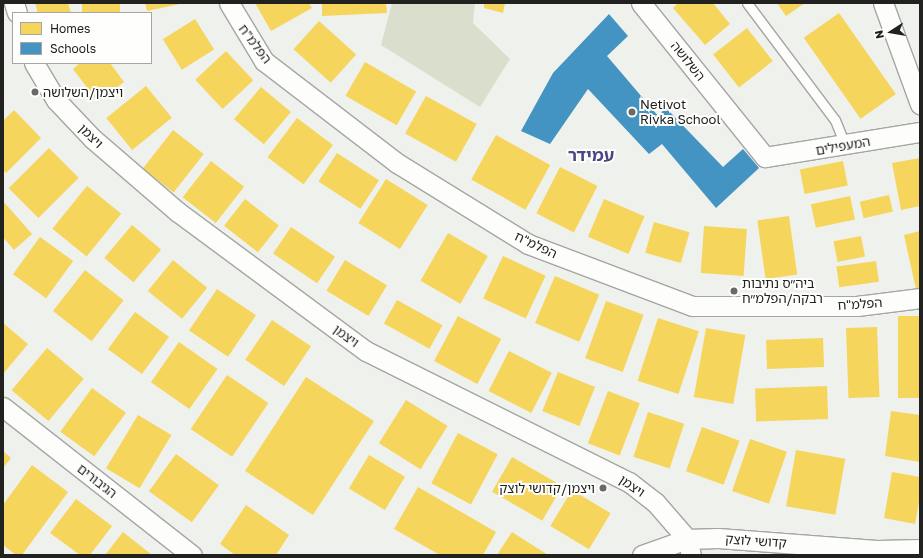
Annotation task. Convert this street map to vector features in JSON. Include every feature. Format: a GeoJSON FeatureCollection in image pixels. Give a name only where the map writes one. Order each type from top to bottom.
{"type":"FeatureCollection","features":[{"type":"Feature","properties":{"kind":"street","name":"הפלמ\"ח"},"geometry":{"type":"LineString","coordinates":[[229,3],[264,61],[398,163],[528,244],[692,306],[857,306],[920,298]]}},
{"type":"Feature","properties":{"kind":"street","name":"השלושה"},"geometry":{"type":"LineString","coordinates":[[641,3],[765,157]]}},
{"type":"Feature","properties":{"kind":"street"},"geometry":{"type":"LineString","coordinates":[[883,3],[920,104]]}},
{"type":"Feature","properties":{"kind":"street","name":"ויצמן"},"geometry":{"type":"LineString","coordinates":[[35,64],[56,100],[93,139],[178,212],[366,351],[629,482],[655,502],[689,547]]}},
{"type":"Feature","properties":{"kind":"street","name":"המעפילים"},"geometry":{"type":"LineString","coordinates":[[765,157],[920,132]]}},
{"type":"Feature","properties":{"kind":"street","name":"הגיבורים"},"geometry":{"type":"LineString","coordinates":[[3,407],[192,555]]}},
{"type":"Feature","properties":{"kind":"street","name":"קדושי לוצק"},"geometry":{"type":"LineString","coordinates":[[642,555],[689,547],[718,538],[877,550],[920,549]]}},
{"type":"Feature","properties":{"kind":"lane"},"geometry":{"type":"LineString","coordinates":[[747,3],[835,120],[845,145]]}},
{"type":"Feature","properties":{"kind":"green space"},"geometry":{"type":"Polygon","coordinates":[[[392,3],[475,3],[473,23],[510,59],[480,107],[381,45],[392,3]]]}},
{"type":"Feature","properties":{"kind":"building: Homes"},"geometry":{"type":"Polygon","coordinates":[[[35,3],[68,3],[71,12],[38,12],[35,3]]]}},
{"type":"Feature","properties":{"kind":"building: Homes"},"geometry":{"type":"Polygon","coordinates":[[[82,3],[120,3],[120,12],[82,12],[82,3]]]}},
{"type":"Feature","properties":{"kind":"building: Homes"},"geometry":{"type":"Polygon","coordinates":[[[145,3],[180,3],[180,4],[147,11],[145,3]]]}},
{"type":"Feature","properties":{"kind":"building: Homes"},"geometry":{"type":"Polygon","coordinates":[[[255,3],[309,3],[312,8],[271,31],[255,3]]]}},
{"type":"Feature","properties":{"kind":"building: Homes"},"geometry":{"type":"Polygon","coordinates":[[[322,3],[386,3],[387,13],[322,16],[322,3]]]}},
{"type":"Feature","properties":{"kind":"building: Homes"},"geometry":{"type":"Polygon","coordinates":[[[484,3],[505,3],[503,13],[484,8],[484,3]]]}},
{"type":"Feature","properties":{"kind":"building: Homes"},"geometry":{"type":"Polygon","coordinates":[[[678,3],[713,3],[730,24],[705,45],[673,8],[678,3]]]}},
{"type":"Feature","properties":{"kind":"building: Homes"},"geometry":{"type":"Polygon","coordinates":[[[777,3],[805,3],[786,16],[777,3]]]}},
{"type":"Feature","properties":{"kind":"building: Homes"},"geometry":{"type":"Polygon","coordinates":[[[839,13],[896,94],[861,119],[804,38],[839,13]]]}},
{"type":"Feature","properties":{"kind":"building: Homes"},"geometry":{"type":"Polygon","coordinates":[[[195,19],[214,50],[182,70],[163,39],[195,19]]]}},
{"type":"Feature","properties":{"kind":"building: Homes"},"geometry":{"type":"Polygon","coordinates":[[[319,21],[356,54],[331,83],[294,49],[319,21]]]}},
{"type":"Feature","properties":{"kind":"building: Homes"},"geometry":{"type":"Polygon","coordinates":[[[747,28],[773,61],[739,88],[713,54],[747,28]]]}},
{"type":"Feature","properties":{"kind":"building: Homes"},"geometry":{"type":"Polygon","coordinates":[[[226,51],[253,80],[223,109],[195,80],[226,51]]]}},
{"type":"Feature","properties":{"kind":"building: Homes"},"geometry":{"type":"Polygon","coordinates":[[[365,62],[416,92],[397,125],[346,96],[365,62]]]}},
{"type":"Feature","properties":{"kind":"building: Homes"},"geometry":{"type":"Polygon","coordinates":[[[79,64],[111,64],[124,82],[98,102],[73,69],[79,64]]]}},
{"type":"Feature","properties":{"kind":"building: Homes"},"geometry":{"type":"Polygon","coordinates":[[[146,86],[172,118],[132,150],[106,118],[146,86]]]}},
{"type":"Feature","properties":{"kind":"building: Homes"},"geometry":{"type":"Polygon","coordinates":[[[261,87],[291,112],[264,144],[234,119],[261,87]]]}},
{"type":"Feature","properties":{"kind":"building: Homes"},"geometry":{"type":"Polygon","coordinates":[[[426,96],[477,124],[456,162],[405,134],[426,96]]]}},
{"type":"Feature","properties":{"kind":"building: Homes"},"geometry":{"type":"Polygon","coordinates":[[[14,110],[41,138],[6,173],[3,170],[3,121],[14,110]]]}},
{"type":"Feature","properties":{"kind":"building: Homes"},"geometry":{"type":"Polygon","coordinates":[[[297,118],[333,145],[303,184],[268,157],[297,118]]]}},
{"type":"Feature","properties":{"kind":"building: Homes"},"geometry":{"type":"Polygon","coordinates":[[[173,130],[204,154],[174,193],[143,169],[173,130]]]}},
{"type":"Feature","properties":{"kind":"building: Homes"},"geometry":{"type":"Polygon","coordinates":[[[496,135],[550,165],[526,210],[471,180],[496,135]]]}},
{"type":"Feature","properties":{"kind":"building: Homes"},"geometry":{"type":"Polygon","coordinates":[[[49,148],[79,178],[38,218],[9,188],[49,148]]]}},
{"type":"Feature","properties":{"kind":"building: Homes"},"geometry":{"type":"Polygon","coordinates":[[[337,153],[379,180],[360,209],[318,182],[337,153]]]}},
{"type":"Feature","properties":{"kind":"building: Homes"},"geometry":{"type":"Polygon","coordinates":[[[920,158],[920,206],[901,210],[892,163],[920,158]]]}},
{"type":"Feature","properties":{"kind":"building: Homes"},"geometry":{"type":"Polygon","coordinates":[[[211,161],[244,187],[216,223],[183,197],[211,161]]]}},
{"type":"Feature","properties":{"kind":"building: Homes"},"geometry":{"type":"Polygon","coordinates":[[[843,161],[848,186],[805,194],[800,169],[843,161]]]}},
{"type":"Feature","properties":{"kind":"building: Homes"},"geometry":{"type":"Polygon","coordinates":[[[560,167],[597,186],[574,232],[536,213],[560,167]]]}},
{"type":"Feature","properties":{"kind":"building: Homes"},"geometry":{"type":"Polygon","coordinates":[[[386,179],[428,205],[400,249],[358,223],[386,179]]]}},
{"type":"Feature","properties":{"kind":"building: Homes"},"geometry":{"type":"Polygon","coordinates":[[[87,186],[121,214],[87,256],[52,229],[87,186]]]}},
{"type":"Feature","properties":{"kind":"building: Homes"},"geometry":{"type":"Polygon","coordinates":[[[889,195],[893,212],[864,218],[860,202],[889,195]]]}},
{"type":"Feature","properties":{"kind":"building: Homes"},"geometry":{"type":"Polygon","coordinates":[[[850,196],[855,219],[816,228],[811,204],[850,196]]]}},
{"type":"Feature","properties":{"kind":"building: Homes"},"geometry":{"type":"Polygon","coordinates":[[[245,199],[279,225],[258,252],[224,226],[245,199]]]}},
{"type":"Feature","properties":{"kind":"building: Homes"},"geometry":{"type":"Polygon","coordinates":[[[604,199],[645,216],[628,254],[588,237],[604,199]]]}},
{"type":"Feature","properties":{"kind":"building: Homes"},"geometry":{"type":"Polygon","coordinates":[[[3,201],[32,234],[14,250],[3,237],[3,201]]]}},
{"type":"Feature","properties":{"kind":"building: Homes"},"geometry":{"type":"Polygon","coordinates":[[[789,216],[797,274],[766,279],[757,220],[789,216]]]}},
{"type":"Feature","properties":{"kind":"building: Homes"},"geometry":{"type":"Polygon","coordinates":[[[654,222],[690,232],[681,263],[645,253],[654,222]]]}},
{"type":"Feature","properties":{"kind":"building: Homes"},"geometry":{"type":"Polygon","coordinates":[[[132,225],[161,249],[133,282],[104,258],[132,225]]]}},
{"type":"Feature","properties":{"kind":"building: Homes"},"geometry":{"type":"Polygon","coordinates":[[[704,226],[747,229],[744,276],[701,273],[704,226]]]}},
{"type":"Feature","properties":{"kind":"building: Homes"},"geometry":{"type":"Polygon","coordinates":[[[291,227],[335,257],[317,283],[273,254],[291,227]]]}},
{"type":"Feature","properties":{"kind":"building: Homes"},"geometry":{"type":"Polygon","coordinates":[[[920,231],[920,288],[916,289],[904,235],[920,231]]]}},
{"type":"Feature","properties":{"kind":"building: Homes"},"geometry":{"type":"Polygon","coordinates":[[[448,233],[488,256],[460,304],[420,281],[448,233]]]}},
{"type":"Feature","properties":{"kind":"building: Homes"},"geometry":{"type":"Polygon","coordinates":[[[861,236],[865,257],[838,262],[834,241],[861,236]]]}},
{"type":"Feature","properties":{"kind":"building: Homes"},"geometry":{"type":"Polygon","coordinates":[[[40,237],[73,261],[46,298],[13,274],[40,237]]]}},
{"type":"Feature","properties":{"kind":"building: Homes"},"geometry":{"type":"Polygon","coordinates":[[[503,256],[546,276],[526,318],[483,299],[503,256]]]}},
{"type":"Feature","properties":{"kind":"building: Homes"},"geometry":{"type":"Polygon","coordinates":[[[173,260],[207,288],[182,319],[148,291],[173,260]]]}},
{"type":"Feature","properties":{"kind":"building: Homes"},"geometry":{"type":"Polygon","coordinates":[[[345,260],[387,285],[368,316],[326,291],[345,260]]]}},
{"type":"Feature","properties":{"kind":"building: Homes"},"geometry":{"type":"Polygon","coordinates":[[[876,261],[879,282],[839,287],[836,267],[876,261]]]}},
{"type":"Feature","properties":{"kind":"building: Homes"},"geometry":{"type":"Polygon","coordinates":[[[85,270],[124,300],[92,341],[53,311],[85,270]]]}},
{"type":"Feature","properties":{"kind":"building: Homes"},"geometry":{"type":"Polygon","coordinates":[[[555,276],[599,295],[579,342],[535,323],[555,276]]]}},
{"type":"Feature","properties":{"kind":"building: Homes"},"geometry":{"type":"Polygon","coordinates":[[[217,289],[256,315],[228,357],[189,330],[217,289]]]}},
{"type":"Feature","properties":{"kind":"building: Homes"},"geometry":{"type":"Polygon","coordinates":[[[397,300],[442,325],[429,349],[384,324],[397,300]]]}},
{"type":"Feature","properties":{"kind":"building: Homes"},"geometry":{"type":"Polygon","coordinates":[[[606,301],[644,315],[623,372],[585,358],[606,301]]]}},
{"type":"Feature","properties":{"kind":"building: Homes"},"geometry":{"type":"Polygon","coordinates":[[[135,312],[169,337],[142,374],[108,349],[135,312]]]}},
{"type":"Feature","properties":{"kind":"building: Homes"},"geometry":{"type":"Polygon","coordinates":[[[458,316],[501,339],[477,384],[434,361],[458,316]]]}},
{"type":"Feature","properties":{"kind":"building: Homes"},"geometry":{"type":"Polygon","coordinates":[[[898,316],[920,316],[920,398],[898,398],[898,316]]]}},
{"type":"Feature","properties":{"kind":"building: Homes"},"geometry":{"type":"Polygon","coordinates":[[[658,318],[699,331],[679,394],[638,381],[658,318]]]}},
{"type":"Feature","properties":{"kind":"building: Homes"},"geometry":{"type":"Polygon","coordinates":[[[272,320],[311,346],[284,386],[245,360],[272,320]]]}},
{"type":"Feature","properties":{"kind":"building: Homes"},"geometry":{"type":"Polygon","coordinates":[[[3,323],[28,344],[3,374],[3,323]]]}},
{"type":"Feature","properties":{"kind":"building: Homes"},"geometry":{"type":"Polygon","coordinates":[[[877,327],[879,397],[848,398],[846,328],[877,327]]]}},
{"type":"Feature","properties":{"kind":"building: Homes"},"geometry":{"type":"Polygon","coordinates":[[[706,328],[745,335],[733,404],[694,397],[706,328]]]}},
{"type":"Feature","properties":{"kind":"building: Homes"},"geometry":{"type":"Polygon","coordinates":[[[823,338],[824,367],[767,369],[766,340],[823,338]]]}},
{"type":"Feature","properties":{"kind":"building: Homes"},"geometry":{"type":"Polygon","coordinates":[[[179,342],[218,369],[189,409],[151,382],[179,342]]]}},
{"type":"Feature","properties":{"kind":"building: Homes"},"geometry":{"type":"Polygon","coordinates":[[[47,348],[84,379],[48,421],[12,390],[47,348]]]}},
{"type":"Feature","properties":{"kind":"building: Homes"},"geometry":{"type":"Polygon","coordinates":[[[509,351],[552,373],[531,413],[489,391],[509,351]]]}},
{"type":"Feature","properties":{"kind":"building: Homes"},"geometry":{"type":"Polygon","coordinates":[[[558,372],[595,387],[579,426],[542,411],[558,372]]]}},
{"type":"Feature","properties":{"kind":"building: Homes"},"geometry":{"type":"Polygon","coordinates":[[[227,375],[268,403],[232,457],[191,429],[227,375]]]}},
{"type":"Feature","properties":{"kind":"building: Homes"},"geometry":{"type":"Polygon","coordinates":[[[306,377],[374,421],[313,515],[245,471],[306,377]]]}},
{"type":"Feature","properties":{"kind":"building: Homes"},"geometry":{"type":"Polygon","coordinates":[[[827,386],[828,419],[756,421],[755,389],[827,386]]]}},
{"type":"Feature","properties":{"kind":"building: Homes"},"geometry":{"type":"Polygon","coordinates":[[[92,388],[126,413],[94,456],[60,432],[92,388]]]}},
{"type":"Feature","properties":{"kind":"building: Homes"},"geometry":{"type":"Polygon","coordinates":[[[608,391],[640,403],[620,455],[588,443],[608,391]]]}},
{"type":"Feature","properties":{"kind":"building: Homes"},"geometry":{"type":"Polygon","coordinates":[[[406,400],[448,426],[421,469],[379,443],[406,400]]]}},
{"type":"Feature","properties":{"kind":"building: Homes"},"geometry":{"type":"Polygon","coordinates":[[[891,411],[920,415],[920,462],[885,456],[891,411]]]}},
{"type":"Feature","properties":{"kind":"building: Homes"},"geometry":{"type":"Polygon","coordinates":[[[648,412],[684,424],[670,468],[633,457],[648,412]]]}},
{"type":"Feature","properties":{"kind":"building: Homes"},"geometry":{"type":"Polygon","coordinates":[[[138,415],[171,435],[139,488],[106,468],[138,415]]]}},
{"type":"Feature","properties":{"kind":"building: Homes"},"geometry":{"type":"Polygon","coordinates":[[[702,427],[740,441],[724,485],[686,471],[702,427]]]}},
{"type":"Feature","properties":{"kind":"building: Homes"},"geometry":{"type":"Polygon","coordinates":[[[458,433],[498,454],[471,504],[431,483],[458,433]]]}},
{"type":"Feature","properties":{"kind":"building: Homes"},"geometry":{"type":"Polygon","coordinates":[[[750,439],[787,452],[769,504],[732,491],[750,439]]]}},
{"type":"Feature","properties":{"kind":"building: Homes"},"geometry":{"type":"Polygon","coordinates":[[[796,450],[845,459],[835,515],[786,506],[796,450]]]}},
{"type":"Feature","properties":{"kind":"building: Homes"},"geometry":{"type":"Polygon","coordinates":[[[3,451],[11,458],[3,468],[3,451]]]}},
{"type":"Feature","properties":{"kind":"building: Homes"},"geometry":{"type":"Polygon","coordinates":[[[176,454],[219,485],[192,522],[149,491],[176,454]]]}},
{"type":"Feature","properties":{"kind":"building: Homes"},"geometry":{"type":"Polygon","coordinates":[[[369,455],[405,477],[385,510],[349,488],[369,455]]]}},
{"type":"Feature","properties":{"kind":"building: Homes"},"geometry":{"type":"Polygon","coordinates":[[[512,457],[562,486],[542,521],[492,492],[512,457]]]}},
{"type":"Feature","properties":{"kind":"building: Homes"},"geometry":{"type":"Polygon","coordinates":[[[32,465],[68,492],[22,555],[16,555],[3,545],[3,505],[32,465]]]}},
{"type":"Feature","properties":{"kind":"building: Homes"},"geometry":{"type":"Polygon","coordinates":[[[892,472],[920,477],[920,497],[915,524],[884,518],[892,472]]]}},
{"type":"Feature","properties":{"kind":"building: Homes"},"geometry":{"type":"Polygon","coordinates":[[[418,487],[496,532],[483,555],[440,555],[394,529],[418,487]]]}},
{"type":"Feature","properties":{"kind":"building: Homes"},"geometry":{"type":"Polygon","coordinates":[[[572,490],[611,513],[589,549],[550,526],[572,490]]]}},
{"type":"Feature","properties":{"kind":"building: Homes"},"geometry":{"type":"Polygon","coordinates":[[[76,499],[112,526],[90,555],[80,555],[50,533],[76,499]]]}},
{"type":"Feature","properties":{"kind":"building: Homes"},"geometry":{"type":"Polygon","coordinates":[[[246,505],[289,535],[276,555],[235,555],[220,544],[246,505]]]}},
{"type":"Feature","properties":{"kind":"building: Homes"},"geometry":{"type":"Polygon","coordinates":[[[123,532],[152,555],[105,555],[123,532]]]}},
{"type":"Feature","properties":{"kind":"building: Homes"},"geometry":{"type":"Polygon","coordinates":[[[512,532],[548,555],[497,555],[512,532]]]}},
{"type":"Feature","properties":{"kind":"building: Schools","name":"Netivot Rivka School"},"geometry":{"type":"Polygon","coordinates":[[[609,14],[628,36],[607,56],[659,117],[665,107],[723,167],[743,149],[759,168],[716,208],[662,144],[649,154],[588,89],[550,144],[521,131],[553,73],[609,14]]]}},
{"type":"Feature","properties":{"kind":"place","name":"ויצמן/השלושה"},"geometry":{"type":"Point","coordinates":[35,92]}},
{"type":"Feature","properties":{"kind":"place","name":"Netivot Rivka School"},"geometry":{"type":"Point","coordinates":[632,112]}},
{"type":"Feature","properties":{"kind":"place","name":"ביה״ס נתיבות רבקה/הפלמ״ח"},"geometry":{"type":"Point","coordinates":[734,291]}},
{"type":"Feature","properties":{"kind":"place","name":"ויצמן/קדושי לוצק"},"geometry":{"type":"Point","coordinates":[603,488]}},
{"type":"Feature","properties":{"kind":"district","name":"עמידר"},"geometry":{"type":"Point","coordinates":[591,155]}}]}
